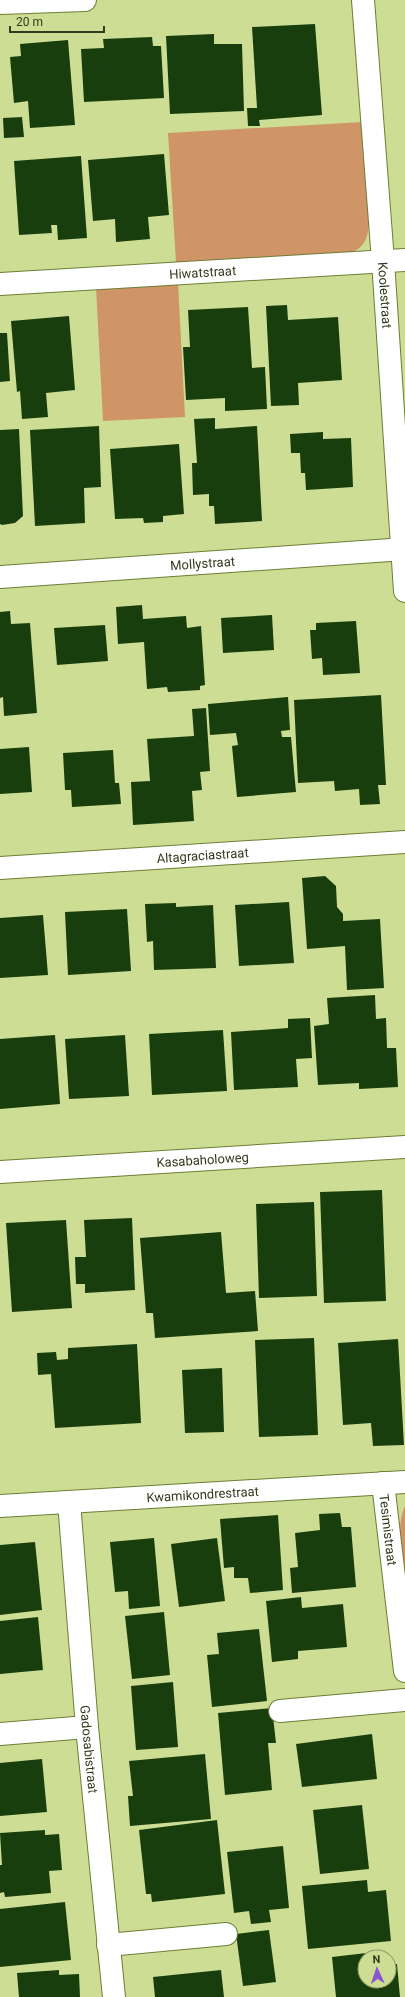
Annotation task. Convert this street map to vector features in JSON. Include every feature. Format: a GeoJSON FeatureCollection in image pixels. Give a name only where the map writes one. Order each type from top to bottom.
{"type":"FeatureCollection","features":[{"type":"Feature","properties":{"kind":"street"},"geometry":{"type":"LineString","coordinates":[[0,3],[86,0]]}},
{"type":"Feature","properties":{"kind":"street","name":"Koolestraat"},"geometry":{"type":"LineString","coordinates":[[363,0],[384,261],[404,549],[405,591]]}},
{"type":"Feature","properties":{"kind":"street","name":"Hiwatstraat"},"geometry":{"type":"LineString","coordinates":[[0,284],[405,260]]}},
{"type":"Feature","properties":{"kind":"street","name":"Mollystraat"},"geometry":{"type":"LineString","coordinates":[[0,577],[404,549]]}},
{"type":"Feature","properties":{"kind":"street","name":"Altagraciastraat"},"geometry":{"type":"LineString","coordinates":[[0,868],[405,842]]}},
{"type":"Feature","properties":{"kind":"street","name":"Kasabaholoweg"},"geometry":{"type":"LineString","coordinates":[[0,1172],[405,1147]]}},
{"type":"Feature","properties":{"kind":"street","name":"Kwamikondrestraat"},"geometry":{"type":"LineString","coordinates":[[0,1506],[405,1482]]}},
{"type":"Feature","properties":{"kind":"street","name":"Tesimistraat"},"geometry":{"type":"LineString","coordinates":[[384,1483],[405,1671]]}},
{"type":"Feature","properties":{"kind":"street","name":"Gadosabistraat"},"geometry":{"type":"LineString","coordinates":[[70,1502],[86,1727],[114,1997]]}},
{"type":"Feature","properties":{"kind":"street"},"geometry":{"type":"LineString","coordinates":[[280,1711],[405,1700]]}},
{"type":"Feature","properties":{"kind":"street"},"geometry":{"type":"LineString","coordinates":[[0,1734],[86,1727]]}},
{"type":"Feature","properties":{"kind":"street"},"geometry":{"type":"LineString","coordinates":[[108,1945],[226,1934]]}},
{"type":"Feature","properties":{"kind":"shaded area"},"geometry":{"type":"Polygon","coordinates":[[[363,122],[369,222],[368,234],[361,246],[346,254],[176,263],[168,133],[363,122]]]}},
{"type":"Feature","properties":{"kind":"shaded area"},"geometry":{"type":"Polygon","coordinates":[[[178,282],[185,417],[103,421],[96,287],[178,282]]]}},
{"type":"Feature","properties":{"kind":"shaded area"},"geometry":{"type":"Polygon","coordinates":[[[405,1506],[405,1578],[401,1551],[400,1523],[405,1506]]]}},
{"type":"Feature","properties":{"kind":"building"},"geometry":{"type":"Polygon","coordinates":[[[315,24],[322,115],[259,120],[260,126],[248,126],[247,108],[257,108],[252,27],[315,24]]]}},
{"type":"Feature","properties":{"kind":"building"},"geometry":{"type":"Polygon","coordinates":[[[214,34],[214,44],[242,44],[244,111],[170,114],[166,36],[214,34]]]}},
{"type":"Feature","properties":{"kind":"building"},"geometry":{"type":"Polygon","coordinates":[[[152,37],[153,46],[161,46],[164,98],[84,102],[81,49],[104,48],[103,39],[152,37]]]}},
{"type":"Feature","properties":{"kind":"building"},"geometry":{"type":"Polygon","coordinates":[[[68,40],[75,125],[30,128],[28,101],[14,103],[10,57],[21,56],[20,44],[68,40]]]}},
{"type":"Feature","properties":{"kind":"building"},"geometry":{"type":"Polygon","coordinates":[[[22,117],[24,137],[4,138],[3,118],[22,117]]]}},
{"type":"Feature","properties":{"kind":"building"},"geometry":{"type":"Polygon","coordinates":[[[164,154],[169,215],[148,217],[150,239],[116,242],[115,219],[93,221],[88,160],[164,154]]]}},
{"type":"Feature","properties":{"kind":"building"},"geometry":{"type":"Polygon","coordinates":[[[81,156],[87,238],[58,240],[57,225],[51,225],[52,233],[19,235],[14,161],[81,156]]]}},
{"type":"Feature","properties":{"kind":"building"},"geometry":{"type":"Polygon","coordinates":[[[287,305],[288,320],[338,317],[342,380],[298,383],[299,405],[271,406],[266,306],[287,305]]]}},
{"type":"Feature","properties":{"kind":"building"},"geometry":{"type":"Polygon","coordinates":[[[248,307],[252,368],[265,367],[267,409],[225,411],[225,398],[186,400],[183,347],[190,347],[188,310],[248,307]]]}},
{"type":"Feature","properties":{"kind":"building"},"geometry":{"type":"Polygon","coordinates":[[[69,316],[75,390],[46,393],[48,417],[22,419],[20,391],[17,392],[11,321],[69,316]]]}},
{"type":"Feature","properties":{"kind":"building"},"geometry":{"type":"Polygon","coordinates":[[[0,333],[7,333],[10,381],[0,382],[0,333]]]}},
{"type":"Feature","properties":{"kind":"building"},"geometry":{"type":"Polygon","coordinates":[[[215,418],[215,429],[257,426],[262,521],[215,524],[214,506],[209,506],[209,494],[193,495],[192,463],[197,463],[194,419],[215,418]]]}},
{"type":"Feature","properties":{"kind":"building"},"geometry":{"type":"Polygon","coordinates":[[[99,426],[101,487],[84,488],[85,523],[35,526],[30,430],[99,426]]]}},
{"type":"Feature","properties":{"kind":"building"},"geometry":{"type":"Polygon","coordinates":[[[19,429],[23,516],[15,523],[2,525],[0,524],[0,430],[19,429]]]}},
{"type":"Feature","properties":{"kind":"building"},"geometry":{"type":"Polygon","coordinates":[[[323,432],[323,439],[351,438],[353,487],[306,490],[305,473],[301,473],[300,453],[291,453],[290,434],[323,432]]]}},
{"type":"Feature","properties":{"kind":"building"},"geometry":{"type":"Polygon","coordinates":[[[179,444],[184,514],[163,516],[163,522],[144,523],[143,518],[115,519],[110,449],[179,444]]]}},
{"type":"Feature","properties":{"kind":"building"},"geometry":{"type":"Polygon","coordinates":[[[142,605],[143,619],[186,616],[187,628],[201,626],[205,685],[200,686],[200,690],[168,692],[167,687],[147,689],[144,642],[118,644],[116,607],[142,605]]]}},
{"type":"Feature","properties":{"kind":"building"},"geometry":{"type":"Polygon","coordinates":[[[10,611],[11,624],[30,623],[37,713],[4,716],[3,697],[0,698],[0,612],[10,611]]]}},
{"type":"Feature","properties":{"kind":"building"},"geometry":{"type":"Polygon","coordinates":[[[272,615],[274,650],[223,653],[221,618],[272,615]]]}},
{"type":"Feature","properties":{"kind":"building"},"geometry":{"type":"Polygon","coordinates":[[[356,621],[360,673],[323,675],[322,658],[312,659],[310,630],[316,630],[316,623],[356,621]]]}},
{"type":"Feature","properties":{"kind":"building"},"geometry":{"type":"Polygon","coordinates":[[[105,625],[108,661],[57,665],[54,628],[105,625]]]}},
{"type":"Feature","properties":{"kind":"building"},"geometry":{"type":"Polygon","coordinates":[[[381,695],[386,785],[378,785],[380,804],[360,805],[359,789],[335,791],[334,781],[298,783],[294,700],[381,695]]]}},
{"type":"Feature","properties":{"kind":"building"},"geometry":{"type":"Polygon","coordinates":[[[288,697],[290,730],[281,731],[282,737],[291,737],[296,792],[237,797],[232,746],[238,745],[236,733],[210,735],[208,704],[288,697]]]}},
{"type":"Feature","properties":{"kind":"building"},"geometry":{"type":"Polygon","coordinates":[[[206,708],[210,771],[200,772],[202,790],[192,791],[194,821],[133,825],[131,782],[150,781],[147,739],[194,736],[192,709],[206,708]]]}},
{"type":"Feature","properties":{"kind":"building"},"geometry":{"type":"Polygon","coordinates":[[[29,747],[32,792],[0,794],[0,749],[29,747]]]}},
{"type":"Feature","properties":{"kind":"building"},"geometry":{"type":"Polygon","coordinates":[[[113,750],[115,783],[119,783],[121,804],[72,807],[71,790],[65,790],[63,753],[113,750]]]}},
{"type":"Feature","properties":{"kind":"building"},"geometry":{"type":"Polygon","coordinates":[[[325,876],[336,886],[337,907],[343,914],[343,921],[380,919],[384,988],[347,990],[345,946],[307,949],[302,878],[325,876]]]}},
{"type":"Feature","properties":{"kind":"building"},"geometry":{"type":"Polygon","coordinates":[[[289,902],[294,963],[239,966],[235,905],[289,902]]]}},
{"type":"Feature","properties":{"kind":"building"},"geometry":{"type":"Polygon","coordinates":[[[176,903],[176,907],[213,905],[216,968],[154,970],[153,941],[147,942],[145,904],[176,903]]]}},
{"type":"Feature","properties":{"kind":"building"},"geometry":{"type":"Polygon","coordinates":[[[127,909],[131,971],[68,975],[65,912],[127,909]]]}},
{"type":"Feature","properties":{"kind":"building"},"geometry":{"type":"Polygon","coordinates":[[[43,915],[48,975],[0,978],[0,918],[43,915]]]}},
{"type":"Feature","properties":{"kind":"building"},"geometry":{"type":"Polygon","coordinates":[[[375,995],[376,1019],[386,1018],[387,1048],[396,1048],[398,1087],[359,1089],[359,1083],[318,1085],[314,1026],[329,1024],[327,998],[375,995]]]}},
{"type":"Feature","properties":{"kind":"building"},"geometry":{"type":"Polygon","coordinates":[[[310,1018],[312,1058],[296,1059],[298,1087],[234,1090],[231,1032],[288,1028],[288,1019],[310,1018]]]}},
{"type":"Feature","properties":{"kind":"building"},"geometry":{"type":"Polygon","coordinates":[[[223,1030],[227,1091],[152,1095],[149,1034],[223,1030]]]}},
{"type":"Feature","properties":{"kind":"building"},"geometry":{"type":"Polygon","coordinates":[[[55,1035],[60,1104],[0,1109],[0,1039],[55,1035]]]}},
{"type":"Feature","properties":{"kind":"building"},"geometry":{"type":"Polygon","coordinates":[[[125,1035],[129,1096],[69,1099],[65,1039],[125,1035]]]}},
{"type":"Feature","properties":{"kind":"building"},"geometry":{"type":"Polygon","coordinates":[[[382,1190],[386,1301],[324,1303],[320,1192],[382,1190]]]}},
{"type":"Feature","properties":{"kind":"building"},"geometry":{"type":"Polygon","coordinates":[[[314,1202],[317,1296],[259,1298],[256,1204],[314,1202]]]}},
{"type":"Feature","properties":{"kind":"building"},"geometry":{"type":"Polygon","coordinates":[[[132,1218],[135,1290],[85,1293],[85,1284],[76,1284],[75,1257],[86,1257],[84,1220],[132,1218]]]}},
{"type":"Feature","properties":{"kind":"building"},"geometry":{"type":"Polygon","coordinates":[[[66,1220],[72,1308],[12,1312],[6,1223],[66,1220]]]}},
{"type":"Feature","properties":{"kind":"building"},"geometry":{"type":"Polygon","coordinates":[[[221,1232],[226,1293],[255,1291],[258,1331],[155,1338],[153,1313],[146,1313],[140,1238],[221,1232]]]}},
{"type":"Feature","properties":{"kind":"building"},"geometry":{"type":"Polygon","coordinates":[[[314,1338],[318,1435],[259,1437],[255,1340],[314,1338]]]}},
{"type":"Feature","properties":{"kind":"building"},"geometry":{"type":"Polygon","coordinates":[[[398,1339],[404,1445],[373,1446],[371,1423],[343,1425],[338,1343],[398,1339]]]}},
{"type":"Feature","properties":{"kind":"building"},"geometry":{"type":"Polygon","coordinates":[[[137,1344],[141,1423],[55,1428],[51,1374],[38,1375],[37,1353],[56,1352],[57,1360],[68,1359],[68,1348],[137,1344]]]}},
{"type":"Feature","properties":{"kind":"building"},"geometry":{"type":"Polygon","coordinates":[[[222,1368],[224,1432],[185,1433],[182,1370],[222,1368]]]}},
{"type":"Feature","properties":{"kind":"building"},"geometry":{"type":"Polygon","coordinates":[[[340,1513],[342,1527],[351,1527],[356,1587],[292,1593],[290,1568],[298,1567],[295,1533],[320,1530],[319,1514],[340,1513]]]}},
{"type":"Feature","properties":{"kind":"building"},"geometry":{"type":"Polygon","coordinates":[[[278,1515],[283,1590],[250,1593],[248,1578],[234,1578],[234,1567],[224,1568],[220,1519],[278,1515]]]}},
{"type":"Feature","properties":{"kind":"building"},"geometry":{"type":"Polygon","coordinates":[[[154,1538],[160,1606],[129,1609],[128,1591],[115,1592],[110,1542],[154,1538]]]}},
{"type":"Feature","properties":{"kind":"building"},"geometry":{"type":"Polygon","coordinates":[[[217,1538],[225,1601],[179,1607],[171,1544],[217,1538]]]}},
{"type":"Feature","properties":{"kind":"building"},"geometry":{"type":"Polygon","coordinates":[[[35,1542],[42,1610],[0,1615],[0,1545],[35,1542]]]}},
{"type":"Feature","properties":{"kind":"building"},"geometry":{"type":"Polygon","coordinates":[[[301,1597],[302,1608],[343,1604],[347,1647],[298,1651],[298,1659],[272,1662],[266,1601],[301,1597]]]}},
{"type":"Feature","properties":{"kind":"building"},"geometry":{"type":"Polygon","coordinates":[[[164,1612],[170,1675],[132,1679],[125,1616],[164,1612]]]}},
{"type":"Feature","properties":{"kind":"building"},"geometry":{"type":"Polygon","coordinates":[[[38,1617],[43,1670],[0,1674],[0,1621],[38,1617]]]}},
{"type":"Feature","properties":{"kind":"building"},"geometry":{"type":"Polygon","coordinates":[[[259,1629],[267,1701],[212,1707],[207,1655],[219,1654],[217,1633],[259,1629]]]}},
{"type":"Feature","properties":{"kind":"building"},"geometry":{"type":"Polygon","coordinates":[[[173,1682],[178,1747],[136,1750],[131,1686],[173,1682]]]}},
{"type":"Feature","properties":{"kind":"building"},"geometry":{"type":"Polygon","coordinates":[[[272,1708],[276,1743],[268,1743],[272,1790],[225,1795],[218,1713],[272,1708]]]}},
{"type":"Feature","properties":{"kind":"building"},"geometry":{"type":"Polygon","coordinates":[[[372,1734],[377,1779],[302,1787],[296,1744],[372,1734]]]}},
{"type":"Feature","properties":{"kind":"building"},"geometry":{"type":"Polygon","coordinates":[[[205,1754],[211,1819],[130,1826],[128,1796],[133,1796],[129,1761],[205,1754]]]}},
{"type":"Feature","properties":{"kind":"building"},"geometry":{"type":"Polygon","coordinates":[[[42,1759],[47,1812],[0,1816],[0,1763],[42,1759]]]}},
{"type":"Feature","properties":{"kind":"building"},"geometry":{"type":"Polygon","coordinates":[[[362,1805],[369,1869],[320,1874],[313,1810],[362,1805]]]}},
{"type":"Feature","properties":{"kind":"building"},"geometry":{"type":"Polygon","coordinates":[[[217,1820],[225,1894],[152,1902],[151,1894],[146,1894],[139,1830],[217,1820]]]}},
{"type":"Feature","properties":{"kind":"building"},"geometry":{"type":"Polygon","coordinates":[[[45,1830],[45,1835],[59,1834],[62,1870],[49,1871],[51,1893],[5,1897],[4,1892],[0,1893],[0,1865],[2,1865],[0,1833],[45,1830]]]}},
{"type":"Feature","properties":{"kind":"building"},"geometry":{"type":"Polygon","coordinates":[[[283,1846],[289,1908],[269,1910],[271,1922],[251,1924],[249,1911],[234,1913],[227,1852],[283,1846]]]}},
{"type":"Feature","properties":{"kind":"building"},"geometry":{"type":"Polygon","coordinates":[[[367,1880],[368,1892],[386,1890],[391,1941],[308,1949],[302,1886],[367,1880]]]}},
{"type":"Feature","properties":{"kind":"building"},"geometry":{"type":"Polygon","coordinates":[[[65,1902],[71,1960],[0,1967],[0,1909],[65,1902]]]}},
{"type":"Feature","properties":{"kind":"building"},"geometry":{"type":"Polygon","coordinates":[[[269,1930],[276,1982],[243,1986],[236,1934],[269,1930]]]}},
{"type":"Feature","properties":{"kind":"building"},"geometry":{"type":"Polygon","coordinates":[[[357,1954],[357,1989],[397,1989],[397,1964],[400,1997],[336,1997],[332,1957],[357,1954]]]}},
{"type":"Feature","properties":{"kind":"building"},"geometry":{"type":"Polygon","coordinates":[[[59,1970],[59,1975],[79,1974],[80,1997],[19,1997],[17,1973],[59,1970]]]}},
{"type":"Feature","properties":{"kind":"building"},"geometry":{"type":"Polygon","coordinates":[[[221,1970],[224,1997],[155,1997],[153,1977],[221,1970]]]}}]}
